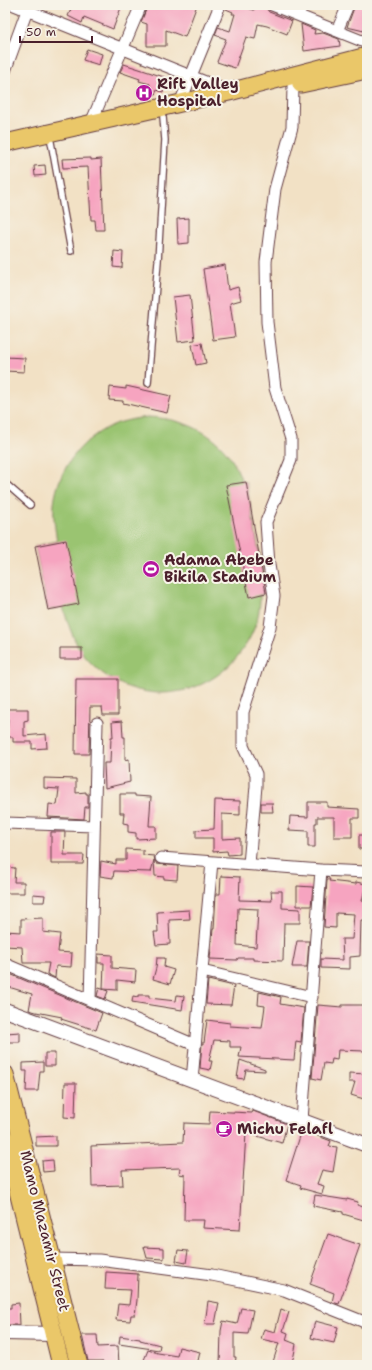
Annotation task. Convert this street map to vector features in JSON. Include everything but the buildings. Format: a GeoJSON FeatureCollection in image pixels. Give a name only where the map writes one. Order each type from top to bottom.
{"type":"FeatureCollection","features":[{"type":"Feature","properties":{"kind":"main road"},"geometry":{"type":"LineString","coordinates":[[5,153],[163,117],[292,81],[367,56]]}},
{"type":"Feature","properties":{"kind":"main road"},"geometry":{"type":"LineString","coordinates":[[5,143],[228,92],[367,70]]}},
{"type":"Feature","properties":{"kind":"main road","name":"Mamo Mazamir Street"},"geometry":{"type":"LineString","coordinates":[[5,1074],[44,1261],[53,1334],[62,1365]]}},
{"type":"Feature","properties":{"kind":"main road","name":"Mamo Mazamir Street"},"geometry":{"type":"LineString","coordinates":[[5,1139],[79,1365]]}},
{"type":"Feature","properties":{"kind":"street"},"geometry":{"type":"LineString","coordinates":[[14,5],[28,8],[228,92]]}},
{"type":"Feature","properties":{"kind":"street"},"geometry":{"type":"LineString","coordinates":[[91,123],[142,5]]}},
{"type":"Feature","properties":{"kind":"street"},"geometry":{"type":"LineString","coordinates":[[180,103],[220,5]]}},
{"type":"Feature","properties":{"kind":"street"},"geometry":{"type":"LineString","coordinates":[[272,5],[367,43]]}},
{"type":"Feature","properties":{"kind":"street"},"geometry":{"type":"LineString","coordinates":[[337,31],[348,5]]}},
{"type":"Feature","properties":{"kind":"street"},"geometry":{"type":"LineString","coordinates":[[5,71],[28,8]]}},
{"type":"Feature","properties":{"kind":"street"},"geometry":{"type":"LineString","coordinates":[[249,864],[256,774],[243,746],[243,712],[270,627],[274,596],[269,565],[266,522],[291,460],[291,439],[275,388],[267,322],[266,262],[275,189],[292,127],[292,81]]}},
{"type":"Feature","properties":{"kind":"street"},"geometry":{"type":"LineString","coordinates":[[90,1000],[97,723]]}},
{"type":"Feature","properties":{"kind":"street"},"geometry":{"type":"LineString","coordinates":[[5,823],[94,826]]}},
{"type":"Feature","properties":{"kind":"street"},"geometry":{"type":"LineString","coordinates":[[161,858],[367,872]]}},
{"type":"Feature","properties":{"kind":"street"},"geometry":{"type":"LineString","coordinates":[[192,1080],[212,862]]}},
{"type":"Feature","properties":{"kind":"street"},"geometry":{"type":"LineString","coordinates":[[302,1120],[321,870]]}},
{"type":"Feature","properties":{"kind":"street"},"geometry":{"type":"LineString","coordinates":[[5,964],[195,1045]]}},
{"type":"Feature","properties":{"kind":"street"},"geometry":{"type":"LineString","coordinates":[[202,971],[312,997]]}},
{"type":"Feature","properties":{"kind":"street"},"geometry":{"type":"LineString","coordinates":[[5,1010],[95,1042],[367,1145]]}},
{"type":"Feature","properties":{"kind":"street"},"geometry":{"type":"LineString","coordinates":[[44,1261],[99,1260],[212,1275],[284,1290],[367,1323]]}},
{"type":"Feature","properties":{"kind":"street"},"geometry":{"type":"LineString","coordinates":[[5,1333],[53,1334]]}},
{"type":"Feature","properties":{"kind":"lane"},"geometry":{"type":"LineString","coordinates":[[148,383],[158,261],[165,140],[163,117]]}},
{"type":"Feature","properties":{"kind":"lane"},"geometry":{"type":"LineString","coordinates":[[51,142],[71,251]]}},
{"type":"Feature","properties":{"kind":"lane"},"geometry":{"type":"LineString","coordinates":[[5,483],[30,505]]}},
{"type":"Feature","properties":{"kind":"green space","name":"Adama Abebe Bikila Stadium"},"geometry":{"type":"Polygon","coordinates":[[[148,417],[179,422],[193,427],[218,443],[228,454],[236,467],[242,482],[246,482],[267,593],[260,595],[258,616],[250,637],[243,649],[228,667],[210,680],[190,689],[170,693],[148,692],[127,687],[108,677],[90,662],[76,643],[63,607],[48,610],[35,546],[57,541],[54,514],[56,491],[67,466],[74,455],[83,445],[105,429],[118,423],[148,417]]]}},
{"type":"Feature","properties":{"kind":"place","name":"Rift Valley Hospital"},"geometry":{"type":"Point","coordinates":[144,93]}},
{"type":"Feature","properties":{"kind":"place","name":"Adama Abebe Bikila Stadium"},"geometry":{"type":"Point","coordinates":[151,569]}},
{"type":"Feature","properties":{"kind":"place","name":"Michu Felafl"},"geometry":{"type":"Point","coordinates":[224,1129]}}]}
